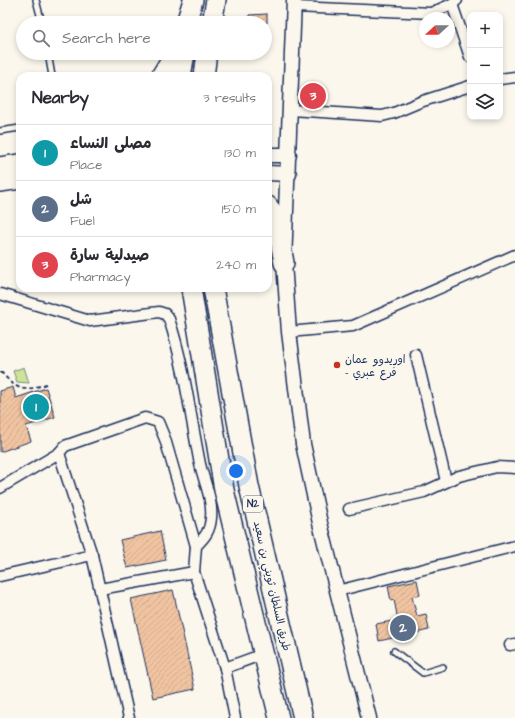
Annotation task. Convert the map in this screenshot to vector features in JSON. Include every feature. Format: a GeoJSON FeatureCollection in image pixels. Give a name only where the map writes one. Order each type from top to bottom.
{"type":"FeatureCollection","features":[{"type":"Feature","properties":{"kind":"highway"},"geometry":{"type":"LineString","coordinates":[[188,16],[193,0]]}},
{"type":"Feature","properties":{"kind":"highway"},"geometry":{"type":"LineString","coordinates":[[191,16],[193,0]]}},
{"type":"Feature","properties":{"kind":"highway"},"geometry":{"type":"LineString","coordinates":[[213,16],[216,0]]}},
{"type":"Feature","properties":{"kind":"highway"},"geometry":{"type":"LineString","coordinates":[[163,72],[171,60]]}},
{"type":"Feature","properties":{"kind":"highway"},"geometry":{"type":"LineString","coordinates":[[182,72],[184,60]]}},
{"type":"Feature","properties":{"kind":"highway"},"geometry":{"type":"LineString","coordinates":[[205,72],[206,60]]}},
{"type":"Feature","properties":{"kind":"highway"},"geometry":{"type":"LineString","coordinates":[[0,167],[16,165]]}},
{"type":"Feature","properties":{"kind":"highway"},"geometry":{"type":"LineString","coordinates":[[0,182],[16,180]]}},
{"type":"Feature","properties":{"kind":"highway"},"geometry":{"type":"LineString","coordinates":[[272,212],[276,217],[284,263]]}},
{"type":"Feature","properties":{"kind":"highway","name":"طريق السلطان ثويني بن سعيد"},"geometry":{"type":"LineString","coordinates":[[214,292],[248,486],[303,718]]}},
{"type":"Feature","properties":{"kind":"highway","name":"N2"},"geometry":{"type":"LineString","coordinates":[[191,293],[224,490],[279,718]]}},
{"type":"Feature","properties":{"kind":"street"},"geometry":{"type":"LineString","coordinates":[[369,718],[337,591],[303,444],[289,332],[284,263],[289,174],[294,3],[431,13],[454,2],[467,48]]}},
{"type":"Feature","properties":{"kind":"street"},"geometry":{"type":"LineString","coordinates":[[503,79],[515,77]]}},
{"type":"Feature","properties":{"kind":"street"},"geometry":{"type":"LineString","coordinates":[[291,110],[382,116],[394,114],[420,102],[467,87]]}},
{"type":"Feature","properties":{"kind":"street"},"geometry":{"type":"LineString","coordinates":[[272,155],[289,155]]}},
{"type":"Feature","properties":{"kind":"street"},"geometry":{"type":"LineString","coordinates":[[272,173],[289,174]]}},
{"type":"Feature","properties":{"kind":"street"},"geometry":{"type":"LineString","coordinates":[[289,332],[353,326],[515,255]]}},
{"type":"Feature","properties":{"kind":"street"},"geometry":{"type":"LineString","coordinates":[[0,294],[90,321],[159,312],[165,314],[173,330],[199,459],[208,487],[211,517],[208,534],[196,546]]}},
{"type":"Feature","properties":{"kind":"street"},"geometry":{"type":"LineString","coordinates":[[416,355],[446,481]]}},
{"type":"Feature","properties":{"kind":"street"},"geometry":{"type":"LineString","coordinates":[[0,488],[58,453],[65,446],[71,443],[145,418],[158,422],[165,439],[196,546],[194,572],[225,668],[235,718]]}},
{"type":"Feature","properties":{"kind":"street"},"geometry":{"type":"LineString","coordinates":[[58,453],[92,555],[129,718]]}},
{"type":"Feature","properties":{"kind":"street"},"geometry":{"type":"LineString","coordinates":[[348,510],[424,492],[459,476],[497,467],[515,468]]}},
{"type":"Feature","properties":{"kind":"street"},"geometry":{"type":"LineString","coordinates":[[337,591],[515,546]]}},
{"type":"Feature","properties":{"kind":"street"},"geometry":{"type":"LineString","coordinates":[[0,576],[92,555]]}},
{"type":"Feature","properties":{"kind":"street"},"geometry":{"type":"LineString","coordinates":[[100,589],[194,572]]}},
{"type":"Feature","properties":{"kind":"street"},"geometry":{"type":"LineString","coordinates":[[225,668],[263,654]]}},
{"type":"Feature","properties":{"kind":"lane"},"geometry":{"type":"LineString","coordinates":[[36,0],[40,16]]}},
{"type":"Feature","properties":{"kind":"lane"},"geometry":{"type":"LineString","coordinates":[[49,60],[51,72]]}},
{"type":"Feature","properties":{"kind":"lane"},"geometry":{"type":"LineString","coordinates":[[0,131],[16,129]]}},
{"type":"Feature","properties":{"kind":"lane"},"geometry":{"type":"LineString","coordinates":[[394,651],[423,673],[443,667]]}},
{"type":"Feature","properties":{"kind":"path"},"geometry":{"type":"LineString","coordinates":[[0,373],[2,373],[13,385],[28,390],[46,384]]}},
{"type":"Feature","properties":{"kind":"green space"},"geometry":{"type":"Polygon","coordinates":[[[24,367],[29,383],[17,382],[13,371],[24,367]]]}},
{"type":"Feature","properties":{"kind":"building"},"geometry":{"type":"Polygon","coordinates":[[[267,14],[267,16],[249,16],[267,14]]]}},
{"type":"Feature","properties":{"kind":"building"},"geometry":{"type":"Polygon","coordinates":[[[13,387],[16,398],[46,388],[55,417],[26,426],[31,441],[0,452],[0,391],[13,387]]]}},
{"type":"Feature","properties":{"kind":"building"},"geometry":{"type":"Polygon","coordinates":[[[160,531],[166,560],[127,568],[120,540],[160,531]]]}},
{"type":"Feature","properties":{"kind":"building"},"geometry":{"type":"Polygon","coordinates":[[[417,580],[420,595],[412,597],[417,616],[426,614],[429,630],[379,641],[376,624],[398,620],[394,600],[391,601],[388,586],[417,580]]]}},
{"type":"Feature","properties":{"kind":"building"},"geometry":{"type":"Polygon","coordinates":[[[173,590],[195,689],[153,698],[131,599],[173,590]]]}},
{"type":"Feature","properties":{"kind":"place","name":"صيدلية سارة"},"geometry":{"type":"Point","coordinates":[313,96]}},
{"type":"Feature","properties":{"kind":"place","name":"اوريدوو عمان - فرع عبري"},"geometry":{"type":"Point","coordinates":[337,365]}},
{"type":"Feature","properties":{"kind":"place","name":"مصلى النساء"},"geometry":{"type":"Point","coordinates":[36,407]}},
{"type":"Feature","properties":{"kind":"place","name":"شل"},"geometry":{"type":"Point","coordinates":[403,628]}}]}
